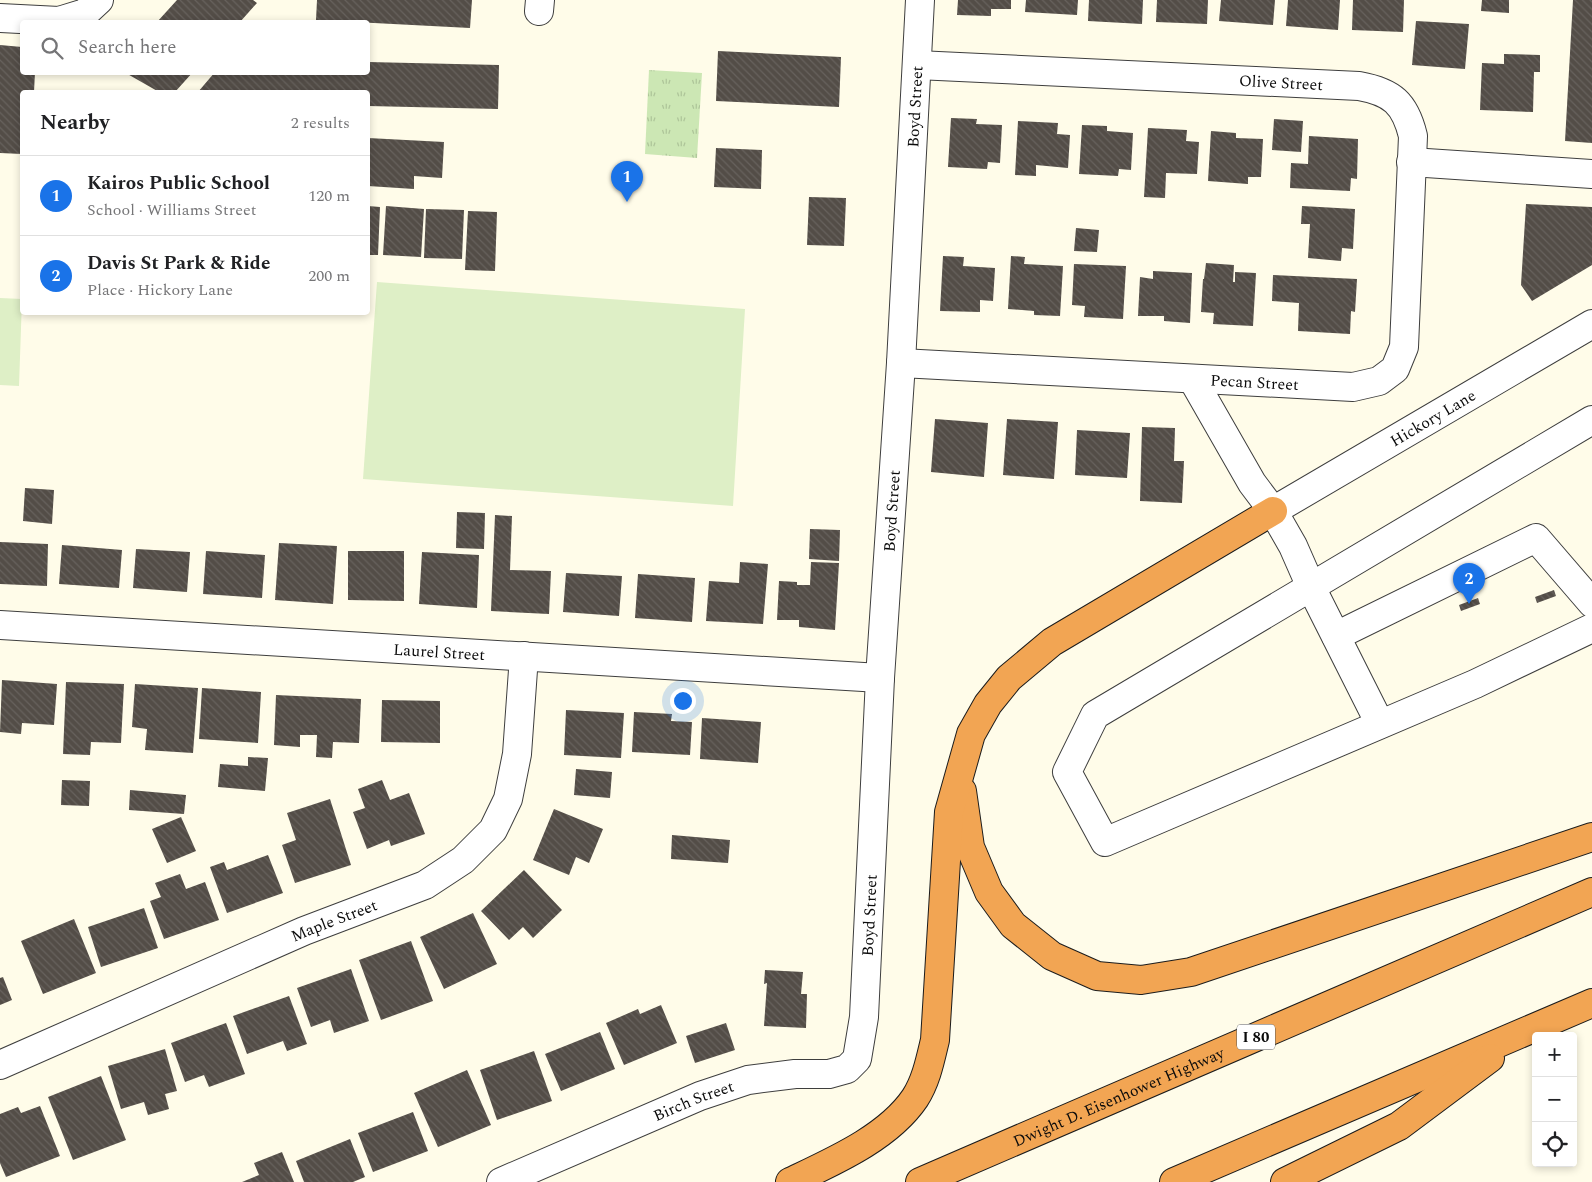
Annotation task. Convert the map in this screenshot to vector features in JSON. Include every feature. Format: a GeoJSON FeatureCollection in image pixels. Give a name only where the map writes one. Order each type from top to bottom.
{"type":"FeatureCollection","features":[{"type":"Feature","properties":{"kind":"highway"},"geometry":{"type":"LineString","coordinates":[[790,1182],[833,1161],[874,1137],[896,1119],[914,1099],[928,1073],[935,1040],[949,812],[971,734],[988,704],[1009,678],[1052,642],[1273,511]]}},
{"type":"Feature","properties":{"kind":"highway"},"geometry":{"type":"LineString","coordinates":[[960,772],[970,846],[989,892],[1013,925],[1052,956],[1097,976],[1141,980],[1191,972],[1592,837]]}},
{"type":"Feature","properties":{"kind":"highway","name":"Dwight D. Eisenhower Highway"},"geometry":{"type":"LineString","coordinates":[[920,1182],[1592,892]]}},
{"type":"Feature","properties":{"kind":"highway"},"geometry":{"type":"LineString","coordinates":[[1174,1182],[1592,1002]]}},
{"type":"Feature","properties":{"kind":"highway"},"geometry":{"type":"LineString","coordinates":[[1284,1182],[1399,1126],[1526,1031]]}},
{"type":"Feature","properties":{"kind":"street"},"geometry":{"type":"LineString","coordinates":[[62,20],[85,14],[99,0]]}},
{"type":"Feature","properties":{"kind":"street","name":"Boyd Street"},"geometry":{"type":"LineString","coordinates":[[863,1022],[880,678],[901,362],[920,0]]}},
{"type":"Feature","properties":{"kind":"street"},"geometry":{"type":"LineString","coordinates":[[0,18],[39,20]]}},
{"type":"Feature","properties":{"kind":"street","name":"Olive Street"},"geometry":{"type":"LineString","coordinates":[[917,65],[1373,88],[1390,96],[1404,109],[1413,136],[1411,162]]}},
{"type":"Feature","properties":{"kind":"street"},"geometry":{"type":"LineString","coordinates":[[1411,162],[1592,174]]}},
{"type":"Feature","properties":{"kind":"street","name":"Pecan Street"},"geometry":{"type":"LineString","coordinates":[[901,362],[1193,380],[1353,387],[1379,381],[1395,369],[1404,347],[1411,162]]}},
{"type":"Feature","properties":{"kind":"street","name":"Hickory Lane"},"geometry":{"type":"LineString","coordinates":[[1273,511],[1592,324]]}},
{"type":"Feature","properties":{"kind":"street"},"geometry":{"type":"LineString","coordinates":[[1193,380],[1252,483],[1273,511],[1293,546],[1311,587],[1380,724]]}},
{"type":"Feature","properties":{"kind":"street"},"geometry":{"type":"LineString","coordinates":[[1592,420],[1095,715],[1067,772],[1105,842],[1475,684],[1592,628]]}},
{"type":"Feature","properties":{"kind":"street"},"geometry":{"type":"LineString","coordinates":[[1336,636],[1536,538],[1592,603]]}},
{"type":"Feature","properties":{"kind":"street","name":"Laurel Street"},"geometry":{"type":"LineString","coordinates":[[0,626],[880,678]]}},
{"type":"Feature","properties":{"kind":"street","name":"Maple Street"},"geometry":{"type":"LineString","coordinates":[[0,1065],[304,931],[425,884],[463,860],[493,830],[508,799],[517,754],[524,656]]}},
{"type":"Feature","properties":{"kind":"street","name":"Birch Street"},"geometry":{"type":"LineString","coordinates":[[500,1182],[708,1093],[748,1080],[795,1074],[829,1074],[847,1069],[857,1059],[863,1022]]}},
{"type":"Feature","properties":{"kind":"green space"},"geometry":{"type":"Polygon","coordinates":[[[649,70],[702,73],[697,158],[645,154],[649,70]]]}},
{"type":"Feature","properties":{"kind":"green space"},"geometry":{"type":"Polygon","coordinates":[[[377,282],[745,309],[733,506],[363,479],[377,282]]]}},
{"type":"Feature","properties":{"kind":"green space"},"geometry":{"type":"Polygon","coordinates":[[[0,298],[20,299],[21,315],[19,386],[0,385],[0,298]]]}},
{"type":"Feature","properties":{"kind":"building"},"geometry":{"type":"Polygon","coordinates":[[[177,0],[253,0],[257,3],[242,20],[159,20],[177,0]]]}},
{"type":"Feature","properties":{"kind":"building"},"geometry":{"type":"Polygon","coordinates":[[[317,0],[472,0],[470,28],[370,23],[370,20],[316,20],[317,0]]]}},
{"type":"Feature","properties":{"kind":"building"},"geometry":{"type":"Polygon","coordinates":[[[958,0],[1011,0],[1011,9],[991,9],[991,16],[957,15],[958,0]]]}},
{"type":"Feature","properties":{"kind":"building"},"geometry":{"type":"Polygon","coordinates":[[[1026,0],[1078,0],[1077,15],[1025,12],[1026,0]]]}},
{"type":"Feature","properties":{"kind":"building"},"geometry":{"type":"Polygon","coordinates":[[[1089,0],[1143,0],[1142,24],[1088,21],[1089,0]]]}},
{"type":"Feature","properties":{"kind":"building"},"geometry":{"type":"Polygon","coordinates":[[[1157,0],[1208,0],[1207,24],[1156,22],[1157,0]]]}},
{"type":"Feature","properties":{"kind":"building"},"geometry":{"type":"Polygon","coordinates":[[[1221,0],[1275,0],[1273,25],[1219,21],[1221,0]]]}},
{"type":"Feature","properties":{"kind":"building"},"geometry":{"type":"Polygon","coordinates":[[[1288,0],[1340,0],[1338,30],[1286,26],[1288,0]]]}},
{"type":"Feature","properties":{"kind":"building"},"geometry":{"type":"Polygon","coordinates":[[[1353,0],[1404,0],[1403,32],[1352,30],[1353,0]]]}},
{"type":"Feature","properties":{"kind":"building"},"geometry":{"type":"Polygon","coordinates":[[[1482,0],[1509,0],[1509,13],[1481,11],[1482,0]]]}},
{"type":"Feature","properties":{"kind":"building"},"geometry":{"type":"Polygon","coordinates":[[[1573,0],[1592,0],[1592,143],[1565,141],[1573,0]]]}},
{"type":"Feature","properties":{"kind":"building"},"geometry":{"type":"Polygon","coordinates":[[[1416,21],[1469,24],[1465,69],[1412,65],[1416,21]]]}},
{"type":"Feature","properties":{"kind":"building"},"geometry":{"type":"Polygon","coordinates":[[[0,45],[20,47],[20,75],[35,75],[34,90],[20,90],[20,154],[0,153],[0,45]]]}},
{"type":"Feature","properties":{"kind":"building"},"geometry":{"type":"Polygon","coordinates":[[[718,51],[841,57],[839,107],[716,101],[718,51]]]}},
{"type":"Feature","properties":{"kind":"building"},"geometry":{"type":"Polygon","coordinates":[[[1504,54],[1540,55],[1540,72],[1534,72],[1533,112],[1480,110],[1482,63],[1504,64],[1504,54]]]}},
{"type":"Feature","properties":{"kind":"building"},"geometry":{"type":"Polygon","coordinates":[[[370,62],[499,65],[498,109],[370,106],[370,90],[200,90],[212,75],[370,75],[370,62]]]}},
{"type":"Feature","properties":{"kind":"building"},"geometry":{"type":"Polygon","coordinates":[[[129,75],[190,75],[177,90],[156,90],[129,75]]]}},
{"type":"Feature","properties":{"kind":"building"},"geometry":{"type":"Polygon","coordinates":[[[951,118],[977,119],[976,124],[1002,125],[1000,163],[988,162],[987,169],[948,167],[951,118]]]}},
{"type":"Feature","properties":{"kind":"building"},"geometry":{"type":"Polygon","coordinates":[[[1274,119],[1303,121],[1301,152],[1272,150],[1274,119]]]}},
{"type":"Feature","properties":{"kind":"building"},"geometry":{"type":"Polygon","coordinates":[[[1018,121],[1058,123],[1057,134],[1070,135],[1068,168],[1036,165],[1036,176],[1015,175],[1018,121]]]}},
{"type":"Feature","properties":{"kind":"building"},"geometry":{"type":"Polygon","coordinates":[[[1082,125],[1107,126],[1107,131],[1133,133],[1131,170],[1119,169],[1118,176],[1079,174],[1082,125]]]}},
{"type":"Feature","properties":{"kind":"building"},"geometry":{"type":"Polygon","coordinates":[[[1148,128],[1187,130],[1186,141],[1199,142],[1197,174],[1166,173],[1165,198],[1144,197],[1148,128]]]}},
{"type":"Feature","properties":{"kind":"building"},"geometry":{"type":"Polygon","coordinates":[[[1211,131],[1236,133],[1236,138],[1263,139],[1261,177],[1248,177],[1248,184],[1208,181],[1211,131]]]}},
{"type":"Feature","properties":{"kind":"building"},"geometry":{"type":"Polygon","coordinates":[[[1309,136],[1358,139],[1357,179],[1351,178],[1350,191],[1290,188],[1291,163],[1308,164],[1309,136]]]}},
{"type":"Feature","properties":{"kind":"building"},"geometry":{"type":"Polygon","coordinates":[[[370,138],[444,142],[442,178],[414,176],[414,189],[370,186],[370,138]]]}},
{"type":"Feature","properties":{"kind":"building"},"geometry":{"type":"Polygon","coordinates":[[[716,148],[762,150],[761,189],[714,187],[716,148]]]}},
{"type":"Feature","properties":{"kind":"building"},"geometry":{"type":"Polygon","coordinates":[[[809,197],[846,198],[844,246],[807,245],[809,197]]]}},
{"type":"Feature","properties":{"kind":"building"},"geometry":{"type":"Polygon","coordinates":[[[1526,204],[1592,207],[1592,265],[1532,301],[1521,285],[1526,204]]]}},
{"type":"Feature","properties":{"kind":"building"},"geometry":{"type":"Polygon","coordinates":[[[370,206],[380,207],[378,255],[370,255],[370,206]]]}},
{"type":"Feature","properties":{"kind":"building"},"geometry":{"type":"Polygon","coordinates":[[[386,206],[424,209],[421,257],[383,255],[386,206]]]}},
{"type":"Feature","properties":{"kind":"building"},"geometry":{"type":"Polygon","coordinates":[[[1302,206],[1355,209],[1353,249],[1342,248],[1341,261],[1308,258],[1310,224],[1301,224],[1302,206]]]}},
{"type":"Feature","properties":{"kind":"building"},"geometry":{"type":"Polygon","coordinates":[[[426,209],[464,210],[462,259],[424,258],[426,209]]]}},
{"type":"Feature","properties":{"kind":"building"},"geometry":{"type":"Polygon","coordinates":[[[468,211],[497,212],[495,271],[465,270],[468,211]]]}},
{"type":"Feature","properties":{"kind":"building"},"geometry":{"type":"Polygon","coordinates":[[[1076,228],[1099,230],[1097,252],[1074,251],[1076,228]]]}},
{"type":"Feature","properties":{"kind":"building"},"geometry":{"type":"Polygon","coordinates":[[[943,256],[964,257],[963,266],[995,268],[993,301],[980,300],[980,312],[940,311],[943,256]]]}},
{"type":"Feature","properties":{"kind":"building"},"geometry":{"type":"Polygon","coordinates":[[[1011,256],[1025,257],[1024,264],[1063,266],[1060,316],[1034,315],[1034,311],[1008,309],[1011,256]]]}},
{"type":"Feature","properties":{"kind":"building"},"geometry":{"type":"Polygon","coordinates":[[[1206,263],[1234,265],[1233,282],[1235,282],[1235,272],[1256,273],[1253,326],[1213,324],[1214,313],[1201,312],[1206,263]]]}},
{"type":"Feature","properties":{"kind":"building"},"geometry":{"type":"Polygon","coordinates":[[[1074,264],[1126,266],[1123,319],[1084,317],[1085,306],[1072,305],[1074,264]]]}},
{"type":"Feature","properties":{"kind":"building"},"geometry":{"type":"Polygon","coordinates":[[[1153,271],[1192,273],[1190,323],[1164,321],[1164,316],[1138,316],[1140,277],[1153,279],[1153,271]]]}},
{"type":"Feature","properties":{"kind":"building"},"geometry":{"type":"Polygon","coordinates":[[[1273,275],[1357,279],[1355,312],[1351,311],[1350,334],[1298,331],[1299,303],[1272,301],[1273,275]]]}},
{"type":"Feature","properties":{"kind":"building"},"geometry":{"type":"Polygon","coordinates":[[[935,419],[988,423],[984,477],[931,472],[935,419]]]}},
{"type":"Feature","properties":{"kind":"building"},"geometry":{"type":"Polygon","coordinates":[[[1007,419],[1058,422],[1054,479],[1003,475],[1007,419]]]}},
{"type":"Feature","properties":{"kind":"building"},"geometry":{"type":"Polygon","coordinates":[[[1142,427],[1175,428],[1174,461],[1184,461],[1182,503],[1140,501],[1142,427]]]}},
{"type":"Feature","properties":{"kind":"building"},"geometry":{"type":"Polygon","coordinates":[[[1077,430],[1130,433],[1127,478],[1075,475],[1077,430]]]}},
{"type":"Feature","properties":{"kind":"building"},"geometry":{"type":"Polygon","coordinates":[[[25,488],[54,490],[52,524],[23,521],[25,488]]]}},
{"type":"Feature","properties":{"kind":"building"},"geometry":{"type":"Polygon","coordinates":[[[457,512],[485,513],[484,549],[456,548],[457,512]]]}},
{"type":"Feature","properties":{"kind":"building"},"geometry":{"type":"Polygon","coordinates":[[[495,515],[512,516],[510,570],[551,571],[549,614],[491,611],[495,515]]]}},
{"type":"Feature","properties":{"kind":"building"},"geometry":{"type":"Polygon","coordinates":[[[810,529],[840,530],[839,561],[809,559],[810,529]]]}},
{"type":"Feature","properties":{"kind":"building"},"geometry":{"type":"Polygon","coordinates":[[[0,542],[48,544],[47,586],[0,584],[0,542]]]}},
{"type":"Feature","properties":{"kind":"building"},"geometry":{"type":"Polygon","coordinates":[[[279,543],[337,546],[333,604],[275,600],[279,543]]]}},
{"type":"Feature","properties":{"kind":"building"},"geometry":{"type":"Polygon","coordinates":[[[62,545],[122,550],[119,588],[59,584],[62,545]]]}},
{"type":"Feature","properties":{"kind":"building"},"geometry":{"type":"Polygon","coordinates":[[[136,549],[190,552],[187,592],[133,588],[136,549]]]}},
{"type":"Feature","properties":{"kind":"building"},"geometry":{"type":"Polygon","coordinates":[[[206,551],[265,555],[262,598],[203,594],[206,551]]]}},
{"type":"Feature","properties":{"kind":"building"},"geometry":{"type":"Polygon","coordinates":[[[348,551],[404,551],[404,601],[348,600],[348,551]]]}},
{"type":"Feature","properties":{"kind":"building"},"geometry":{"type":"Polygon","coordinates":[[[422,552],[479,555],[477,608],[419,604],[422,552]]]}},
{"type":"Feature","properties":{"kind":"building"},"geometry":{"type":"Polygon","coordinates":[[[740,562],[768,564],[763,624],[706,621],[709,581],[739,583],[740,562]]]}},
{"type":"Feature","properties":{"kind":"building"},"geometry":{"type":"Polygon","coordinates":[[[811,562],[839,563],[835,630],[799,627],[799,620],[777,620],[779,581],[797,582],[797,585],[810,585],[811,562]]]}},
{"type":"Feature","properties":{"kind":"building"},"geometry":{"type":"Polygon","coordinates":[[[566,573],[622,576],[619,616],[563,612],[566,573]]]}},
{"type":"Feature","properties":{"kind":"building"},"geometry":{"type":"Polygon","coordinates":[[[638,574],[695,578],[692,622],[635,618],[638,574]]]}},
{"type":"Feature","properties":{"kind":"building"},"geometry":{"type":"Polygon","coordinates":[[[1554,590],[1556,596],[1537,603],[1535,597],[1554,590]]]}},
{"type":"Feature","properties":{"kind":"building"},"geometry":{"type":"Polygon","coordinates":[[[1478,598],[1480,604],[1461,611],[1459,605],[1478,598]]]}},
{"type":"Feature","properties":{"kind":"building"},"geometry":{"type":"Polygon","coordinates":[[[2,680],[57,684],[54,725],[22,723],[21,734],[0,732],[2,680]]]}},
{"type":"Feature","properties":{"kind":"building"},"geometry":{"type":"Polygon","coordinates":[[[66,682],[124,684],[121,743],[91,742],[90,755],[63,754],[66,682]]]}},
{"type":"Feature","properties":{"kind":"building"},"geometry":{"type":"Polygon","coordinates":[[[135,684],[198,688],[193,753],[145,750],[147,729],[132,727],[135,684]]]}},
{"type":"Feature","properties":{"kind":"building"},"geometry":{"type":"Polygon","coordinates":[[[202,688],[261,692],[258,743],[199,739],[202,688]]]}},
{"type":"Feature","properties":{"kind":"building"},"geometry":{"type":"Polygon","coordinates":[[[276,695],[361,699],[359,743],[333,742],[332,758],[316,757],[317,735],[300,735],[300,747],[274,745],[276,695]]]}},
{"type":"Feature","properties":{"kind":"building"},"geometry":{"type":"Polygon","coordinates":[[[382,700],[440,701],[440,743],[381,742],[382,700]]]}},
{"type":"Feature","properties":{"kind":"building"},"geometry":{"type":"Polygon","coordinates":[[[566,710],[624,713],[621,758],[564,755],[566,710]]]}},
{"type":"Feature","properties":{"kind":"building"},"geometry":{"type":"Polygon","coordinates":[[[634,712],[672,714],[671,721],[692,722],[690,755],[632,752],[634,712]]]}},
{"type":"Feature","properties":{"kind":"building"},"geometry":{"type":"Polygon","coordinates":[[[702,718],[761,722],[758,763],[700,759],[702,718]]]}},
{"type":"Feature","properties":{"kind":"building"},"geometry":{"type":"Polygon","coordinates":[[[248,757],[268,758],[265,791],[218,787],[220,764],[248,766],[248,757]]]}},
{"type":"Feature","properties":{"kind":"building"},"geometry":{"type":"Polygon","coordinates":[[[576,769],[612,772],[610,798],[574,795],[576,769]]]}},
{"type":"Feature","properties":{"kind":"building"},"geometry":{"type":"Polygon","coordinates":[[[62,780],[90,781],[89,806],[61,805],[62,780]]]}},
{"type":"Feature","properties":{"kind":"building"},"geometry":{"type":"Polygon","coordinates":[[[382,780],[390,800],[409,793],[425,834],[391,846],[389,840],[367,849],[353,812],[365,808],[358,789],[382,780]]]}},
{"type":"Feature","properties":{"kind":"building"},"geometry":{"type":"Polygon","coordinates":[[[130,790],[186,795],[184,814],[129,810],[130,790]]]}},
{"type":"Feature","properties":{"kind":"building"},"geometry":{"type":"Polygon","coordinates":[[[330,799],[351,865],[295,883],[282,845],[296,840],[287,813],[330,799]]]}},
{"type":"Feature","properties":{"kind":"building"},"geometry":{"type":"Polygon","coordinates":[[[554,809],[603,829],[589,863],[576,857],[569,875],[533,860],[554,809]]]}},
{"type":"Feature","properties":{"kind":"building"},"geometry":{"type":"Polygon","coordinates":[[[181,817],[196,851],[167,863],[152,829],[181,817]]]}},
{"type":"Feature","properties":{"kind":"building"},"geometry":{"type":"Polygon","coordinates":[[[672,835],[730,840],[728,863],[671,859],[672,835]]]}},
{"type":"Feature","properties":{"kind":"building"},"geometry":{"type":"Polygon","coordinates":[[[268,855],[283,893],[227,913],[210,867],[224,862],[227,870],[268,855]]]}},
{"type":"Feature","properties":{"kind":"building"},"geometry":{"type":"Polygon","coordinates":[[[524,870],[562,910],[533,938],[523,927],[509,940],[481,911],[524,870]]]}},
{"type":"Feature","properties":{"kind":"building"},"geometry":{"type":"Polygon","coordinates":[[[180,874],[186,889],[205,882],[219,920],[164,939],[150,901],[161,897],[155,883],[180,874]]]}},
{"type":"Feature","properties":{"kind":"building"},"geometry":{"type":"Polygon","coordinates":[[[144,908],[158,948],[101,967],[88,927],[144,908]]]}},
{"type":"Feature","properties":{"kind":"building"},"geometry":{"type":"Polygon","coordinates":[[[473,913],[497,964],[444,989],[420,937],[473,913]]]}},
{"type":"Feature","properties":{"kind":"building"},"geometry":{"type":"Polygon","coordinates":[[[74,919],[96,973],[43,994],[21,941],[74,919]]]}},
{"type":"Feature","properties":{"kind":"building"},"geometry":{"type":"Polygon","coordinates":[[[411,941],[433,1001],[381,1020],[359,960],[411,941]]]}},
{"type":"Feature","properties":{"kind":"building"},"geometry":{"type":"Polygon","coordinates":[[[351,969],[369,1021],[334,1033],[330,1020],[311,1027],[297,988],[351,969]]]}},
{"type":"Feature","properties":{"kind":"building"},"geometry":{"type":"Polygon","coordinates":[[[765,970],[803,972],[801,994],[807,994],[806,1028],[764,1026],[767,983],[764,984],[765,970]]]}},
{"type":"Feature","properties":{"kind":"building"},"geometry":{"type":"Polygon","coordinates":[[[3,977],[12,1000],[0,1005],[0,978],[3,977]]]}},
{"type":"Feature","properties":{"kind":"building"},"geometry":{"type":"Polygon","coordinates":[[[289,996],[307,1044],[287,1051],[283,1041],[247,1054],[233,1016],[289,996]]]}},
{"type":"Feature","properties":{"kind":"building"},"geometry":{"type":"Polygon","coordinates":[[[661,1005],[677,1043],[624,1065],[606,1023],[638,1009],[640,1014],[661,1005]]]}},
{"type":"Feature","properties":{"kind":"building"},"geometry":{"type":"Polygon","coordinates":[[[226,1023],[245,1074],[209,1087],[204,1075],[185,1082],[171,1043],[226,1023]]]}},
{"type":"Feature","properties":{"kind":"building"},"geometry":{"type":"Polygon","coordinates":[[[726,1023],[735,1050],[695,1063],[686,1036],[726,1023]]]}},
{"type":"Feature","properties":{"kind":"building"},"geometry":{"type":"Polygon","coordinates":[[[600,1032],[615,1069],[561,1091],[545,1054],[600,1032]]]}},
{"type":"Feature","properties":{"kind":"building"},"geometry":{"type":"Polygon","coordinates":[[[165,1049],[177,1091],[165,1094],[169,1109],[148,1115],[144,1102],[121,1109],[108,1066],[165,1049]]]}},
{"type":"Feature","properties":{"kind":"building"},"geometry":{"type":"Polygon","coordinates":[[[534,1051],[552,1101],[497,1120],[480,1070],[534,1051]]]}},
{"type":"Feature","properties":{"kind":"building"},"geometry":{"type":"Polygon","coordinates":[[[467,1070],[491,1125],[438,1147],[414,1093],[467,1070]]]}},
{"type":"Feature","properties":{"kind":"building"},"geometry":{"type":"Polygon","coordinates":[[[101,1076],[126,1140],[73,1160],[48,1097],[101,1076]]]}},
{"type":"Feature","properties":{"kind":"building"},"geometry":{"type":"Polygon","coordinates":[[[40,1106],[60,1156],[6,1177],[0,1163],[0,1114],[18,1107],[21,1113],[40,1106]]]}},
{"type":"Feature","properties":{"kind":"building"},"geometry":{"type":"Polygon","coordinates":[[[413,1112],[428,1151],[373,1172],[358,1133],[413,1112]]]}},
{"type":"Feature","properties":{"kind":"building"},"geometry":{"type":"Polygon","coordinates":[[[350,1139],[365,1177],[353,1182],[304,1182],[296,1161],[350,1139]]]}},
{"type":"Feature","properties":{"kind":"building"},"geometry":{"type":"Polygon","coordinates":[[[282,1152],[294,1182],[242,1182],[259,1175],[254,1163],[282,1152]]]}},
{"type":"Feature","properties":{"kind":"place","name":"Kairos Public School"},"geometry":{"type":"Point","coordinates":[627,202]}},
{"type":"Feature","properties":{"kind":"place","name":"Davis St Park & Ride"},"geometry":{"type":"Point","coordinates":[1469,604]}}]}
